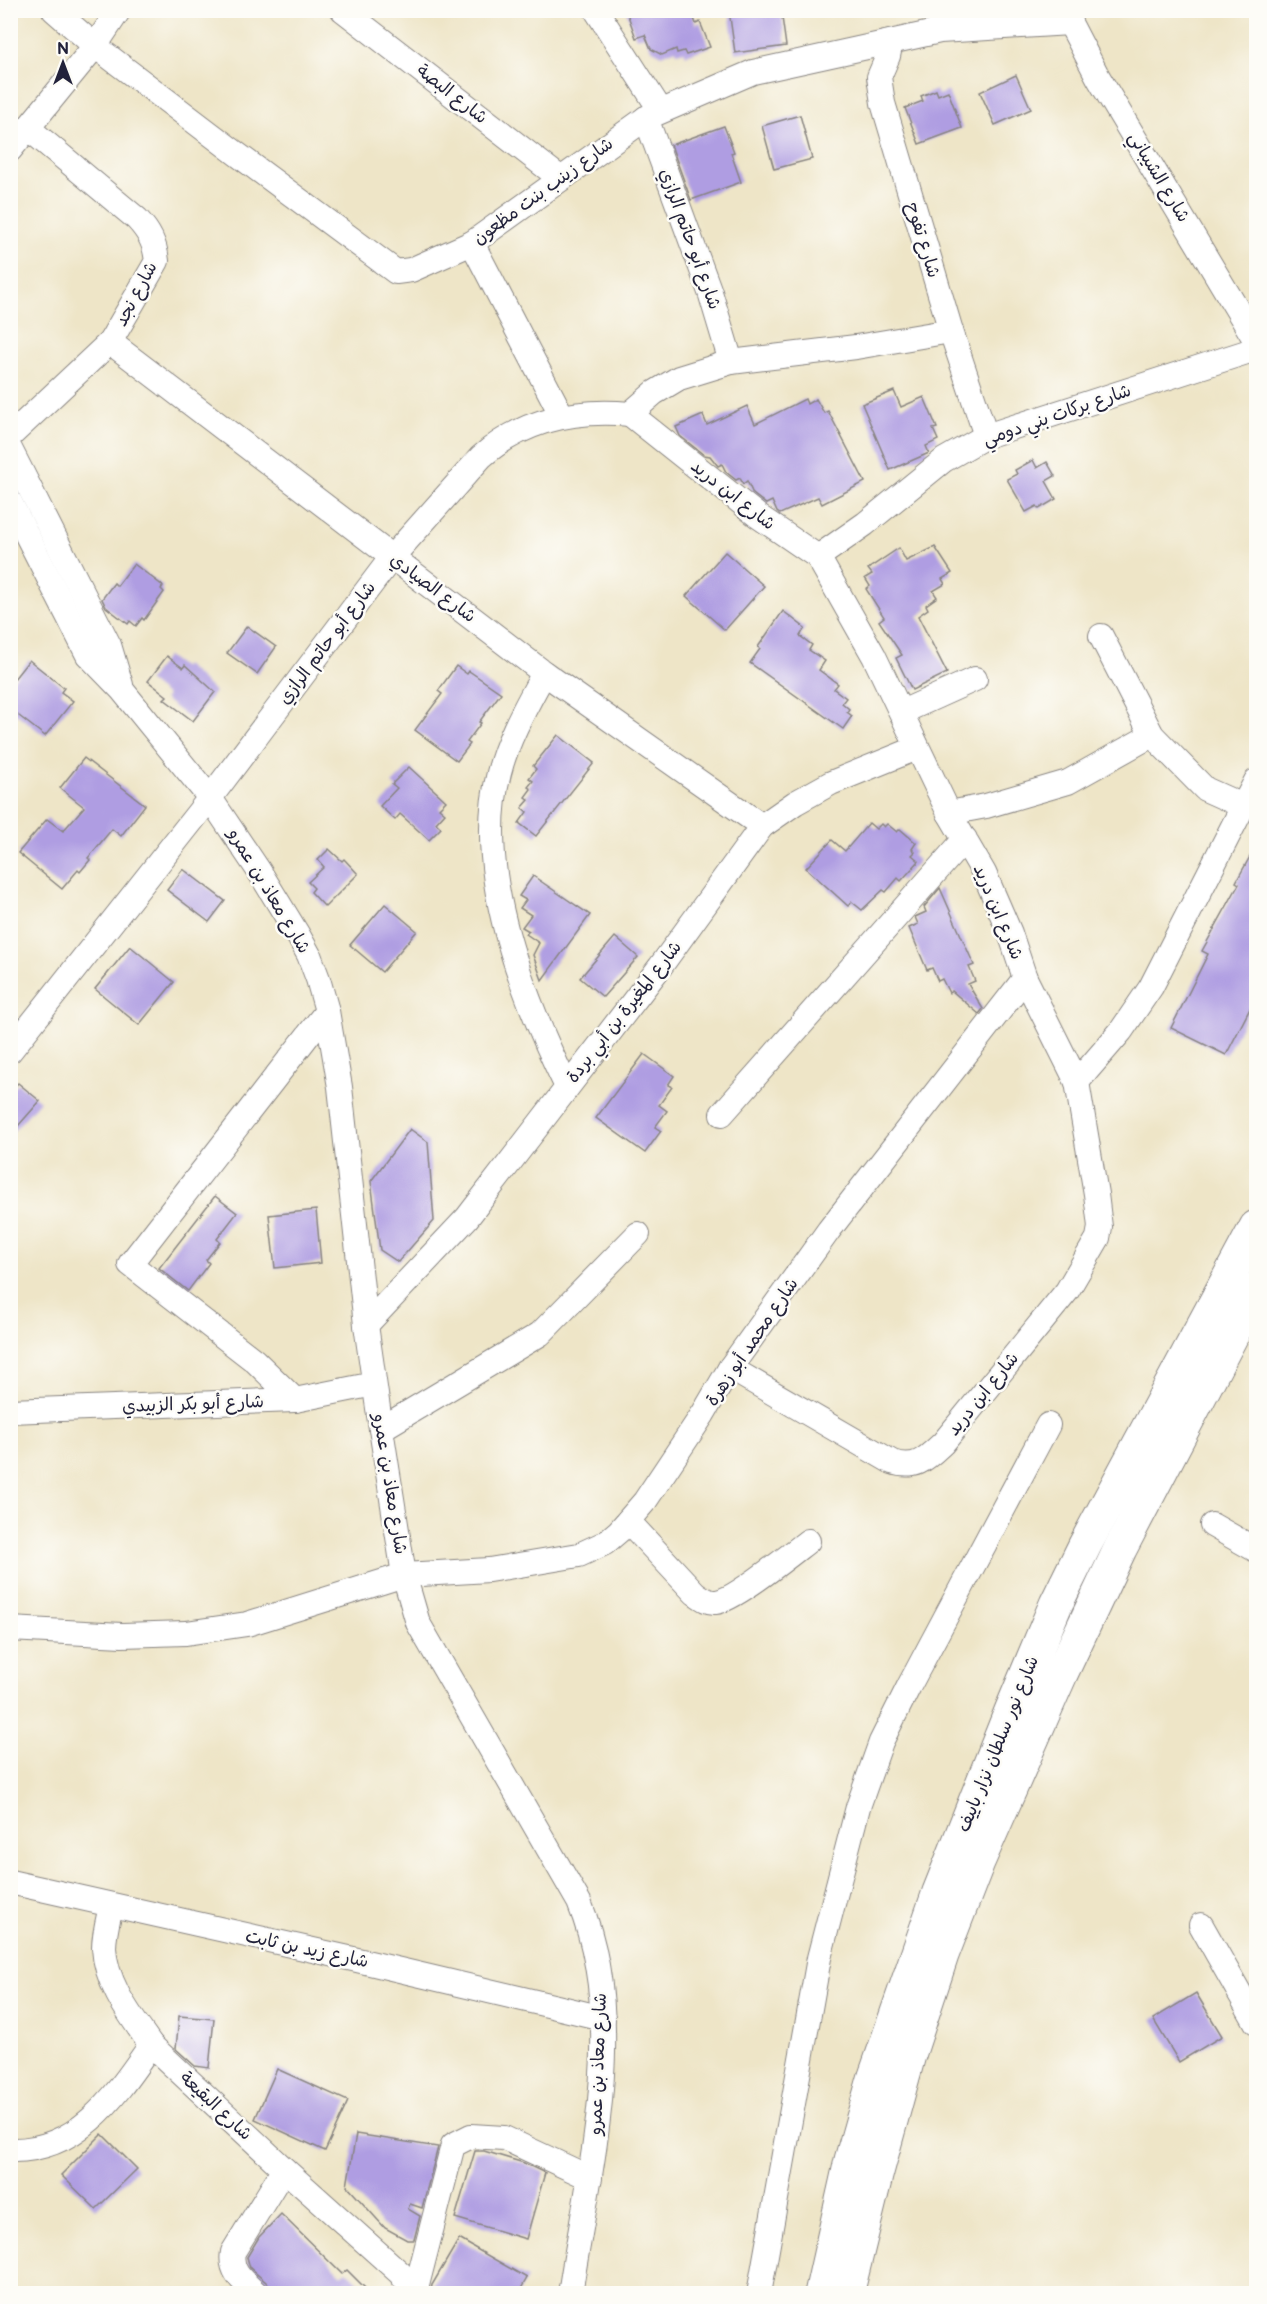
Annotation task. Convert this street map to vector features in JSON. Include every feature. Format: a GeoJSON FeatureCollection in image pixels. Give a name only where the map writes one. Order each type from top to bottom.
{"type":"FeatureCollection","features":[{"type":"Feature","properties":{"kind":"main road","name":"شارع نور سلطان نزار باييف"},"geometry":{"type":"LineString","coordinates":[[821,2294],[851,2160],[874,2079],[935,1902],[994,1750],[1056,1604],[1085,1545],[1257,1227]]}},
{"type":"Feature","properties":{"kind":"main road","name":"شارع نور سلطان نزار باييف"},"geometry":{"type":"LineString","coordinates":[[847,2294],[909,2055],[942,1955],[978,1862],[1052,1694],[1120,1549],[1257,1289]]}},
{"type":"Feature","properties":{"kind":"street","name":"شارع زينب بنت مظعون"},"geometry":{"type":"LineString","coordinates":[[54,10],[95,46],[396,272],[411,270],[472,243],[560,178],[653,114],[753,72],[940,31],[1069,17]]}},
{"type":"Feature","properties":{"kind":"street"},"geometry":{"type":"LineString","coordinates":[[10,150],[95,46],[119,10]]}},
{"type":"Feature","properties":{"kind":"street","name":"شارع البصة"},"geometry":{"type":"LineString","coordinates":[[343,10],[560,178]]}},
{"type":"Feature","properties":{"kind":"street","name":"شارع أبو حاتم الرازي"},"geometry":{"type":"LineString","coordinates":[[596,10],[653,114],[731,362]]}},
{"type":"Feature","properties":{"kind":"street","name":"شارع الشيباني"},"geometry":{"type":"LineString","coordinates":[[1069,17],[1098,77],[1257,341]]}},
{"type":"Feature","properties":{"kind":"street","name":"شارع تفوح"},"geometry":{"type":"LineString","coordinates":[[891,42],[879,77],[882,103],[951,331],[986,436]]}},
{"type":"Feature","properties":{"kind":"street","name":"شارع نجد"},"geometry":{"type":"LineString","coordinates":[[10,436],[110,342],[157,261],[149,231],[28,128]]}},
{"type":"Feature","properties":{"kind":"street"},"geometry":{"type":"LineString","coordinates":[[472,243],[561,416]]}},
{"type":"Feature","properties":{"kind":"street"},"geometry":{"type":"LineString","coordinates":[[630,414],[654,393],[680,378],[731,362],[856,347],[951,331]]}},
{"type":"Feature","properties":{"kind":"street","name":"شارع الصيادي"},"geometry":{"type":"LineString","coordinates":[[110,342],[544,673],[762,826]]}},
{"type":"Feature","properties":{"kind":"street","name":"شارع بركات بني دومي"},"geometry":{"type":"LineString","coordinates":[[818,557],[865,524],[944,460],[986,436],[1257,349]]}},
{"type":"Feature","properties":{"kind":"street","name":"شارع أبو حاتم الرازي"},"geometry":{"type":"LineString","coordinates":[[10,1051],[210,798],[392,557],[481,457],[496,444],[513,435],[561,416],[600,411],[630,414]]}},
{"type":"Feature","properties":{"kind":"street","name":"شارع ابن دريد"},"geometry":{"type":"LineString","coordinates":[[630,414],[758,516],[818,557],[874,656],[949,813],[998,903],[1025,978],[1077,1082],[1100,1227],[1098,1238],[1067,1291],[943,1443],[919,1463],[903,1466],[892,1462],[730,1368]]}},
{"type":"Feature","properties":{"kind":"street","name":"شارع معاذ بن عمرو"},"geometry":{"type":"LineString","coordinates":[[10,449],[109,645],[122,690]]}},
{"type":"Feature","properties":{"kind":"street","name":"شارع معاذ بن عمرو"},"geometry":{"type":"LineString","coordinates":[[10,502],[88,655],[122,690],[210,798],[259,871],[309,955],[327,1011],[340,1087],[374,1384],[404,1575],[418,1623],[579,1902],[589,1926],[598,1965],[603,2018],[601,2081],[595,2144],[570,2294]]}},
{"type":"Feature","properties":{"kind":"street"},"geometry":{"type":"LineString","coordinates":[[1101,636],[1152,735],[1205,789],[1243,806]]}},
{"type":"Feature","properties":{"kind":"street"},"geometry":{"type":"LineString","coordinates":[[544,673],[509,742],[499,772],[494,812],[494,856],[504,922],[514,963],[539,1032],[567,1087]]}},
{"type":"Feature","properties":{"kind":"street"},"geometry":{"type":"LineString","coordinates":[[902,712],[975,679]]}},
{"type":"Feature","properties":{"kind":"street"},"geometry":{"type":"LineString","coordinates":[[949,813],[986,806],[1068,782],[1152,735]]}},
{"type":"Feature","properties":{"kind":"street","name":"شارع المغيرة بن أبي بردة"},"geometry":{"type":"LineString","coordinates":[[366,1324],[467,1218],[660,967],[762,826],[795,803],[831,783],[917,748]]}},
{"type":"Feature","properties":{"kind":"street"},"geometry":{"type":"LineString","coordinates":[[1077,1082],[1121,1031],[1151,987],[1257,781]]}},
{"type":"Feature","properties":{"kind":"street"},"geometry":{"type":"LineString","coordinates":[[722,1114],[965,839]]}},
{"type":"Feature","properties":{"kind":"street","name":"شارع محمد أبو زهرة"},"geometry":{"type":"LineString","coordinates":[[10,1629],[122,1635],[186,1633],[247,1624],[404,1575],[489,1570],[579,1555],[605,1543],[645,1501],[730,1368],[829,1230],[1025,978]]}},
{"type":"Feature","properties":{"kind":"street"},"geometry":{"type":"LineString","coordinates":[[295,1400],[255,1361],[130,1264],[327,1011]]}},
{"type":"Feature","properties":{"kind":"street"},"geometry":{"type":"LineString","coordinates":[[381,1429],[540,1334],[638,1234]]}},
{"type":"Feature","properties":{"kind":"street","name":"شارع أبو بكر الزبيدي"},"geometry":{"type":"LineString","coordinates":[[10,1411],[295,1400],[374,1384]]}},
{"type":"Feature","properties":{"kind":"street"},"geometry":{"type":"LineString","coordinates":[[759,2294],[819,1958],[858,1807],[881,1742],[1048,1425]]}},
{"type":"Feature","properties":{"kind":"street"},"geometry":{"type":"LineString","coordinates":[[628,1521],[694,1593],[705,1600],[716,1602],[738,1592],[808,1542]]}},
{"type":"Feature","properties":{"kind":"street"},"geometry":{"type":"LineString","coordinates":[[1212,1525],[1257,1550]]}},
{"type":"Feature","properties":{"kind":"street","name":"شارع زيد بن ثابت"},"geometry":{"type":"LineString","coordinates":[[10,1882],[603,2018]]}},
{"type":"Feature","properties":{"kind":"street","name":"شارع البقيعة"},"geometry":{"type":"LineString","coordinates":[[111,1906],[105,1930],[104,1950],[110,1974],[126,2009],[151,2045],[400,2273],[416,2293]]}},
{"type":"Feature","properties":{"kind":"street"},"geometry":{"type":"LineString","coordinates":[[1201,1925],[1257,2022]]}},
{"type":"Feature","properties":{"kind":"street"},"geometry":{"type":"LineString","coordinates":[[10,2150],[34,2149],[55,2142],[91,2121],[124,2083],[151,2045]]}},
{"type":"Feature","properties":{"kind":"street"},"geometry":{"type":"LineString","coordinates":[[416,2293],[453,2145],[471,2136],[504,2138],[590,2178]]}},
{"type":"Feature","properties":{"kind":"street"},"geometry":{"type":"LineString","coordinates":[[257,2294],[236,2272],[231,2260],[233,2252],[284,2169]]}},
{"type":"Feature","properties":{"kind":"building"},"geometry":{"type":"Polygon","coordinates":[[[626,10],[691,10],[696,24],[700,22],[710,47],[686,55],[684,51],[677,53],[676,49],[662,55],[651,49],[645,35],[636,38],[626,10]]]}},
{"type":"Feature","properties":{"kind":"building"},"geometry":{"type":"Polygon","coordinates":[[[729,10],[781,10],[786,46],[735,53],[729,10]]]}},
{"type":"Feature","properties":{"kind":"building"},"geometry":{"type":"Polygon","coordinates":[[[1016,75],[1031,109],[995,125],[980,92],[1016,75]]]}},
{"type":"Feature","properties":{"kind":"building"},"geometry":{"type":"Polygon","coordinates":[[[936,90],[938,95],[948,91],[962,128],[919,144],[905,108],[923,101],[921,96],[936,90]]]}},
{"type":"Feature","properties":{"kind":"building"},"geometry":{"type":"Polygon","coordinates":[[[800,115],[812,159],[774,169],[762,126],[800,115]]]}},
{"type":"Feature","properties":{"kind":"building"},"geometry":{"type":"Polygon","coordinates":[[[724,126],[734,152],[731,153],[741,182],[691,200],[671,145],[724,126]]]}},
{"type":"Feature","properties":{"kind":"building"},"geometry":{"type":"Polygon","coordinates":[[[894,391],[901,407],[924,397],[937,428],[933,429],[938,440],[926,446],[929,453],[890,470],[862,404],[894,391]]]}},
{"type":"Feature","properties":{"kind":"building"},"geometry":{"type":"Polygon","coordinates":[[[805,399],[807,404],[816,399],[824,413],[828,411],[865,482],[822,504],[818,497],[780,514],[772,501],[766,504],[753,494],[747,481],[743,484],[740,478],[736,480],[726,472],[722,464],[718,466],[710,456],[704,455],[680,436],[676,427],[703,415],[707,425],[747,406],[755,424],[805,399]]]}},
{"type":"Feature","properties":{"kind":"building"},"geometry":{"type":"Polygon","coordinates":[[[1033,460],[1037,468],[1047,462],[1055,476],[1046,481],[1056,499],[1039,509],[1037,506],[1026,512],[1007,479],[1017,474],[1015,470],[1033,460]]]}},
{"type":"Feature","properties":{"kind":"building"},"geometry":{"type":"Polygon","coordinates":[[[935,547],[952,573],[942,579],[945,584],[933,591],[937,597],[926,605],[928,609],[918,616],[947,673],[912,690],[896,658],[902,655],[879,621],[884,617],[866,589],[870,586],[865,578],[872,574],[868,569],[899,548],[906,561],[935,547]]]}},
{"type":"Feature","properties":{"kind":"building"},"geometry":{"type":"Polygon","coordinates":[[[725,552],[764,586],[725,630],[686,596],[725,552]]]}},
{"type":"Feature","properties":{"kind":"building"},"geometry":{"type":"Polygon","coordinates":[[[134,564],[163,586],[161,589],[164,592],[144,620],[142,618],[136,626],[130,621],[128,624],[106,607],[102,599],[114,583],[117,586],[134,564]]]}},
{"type":"Feature","properties":{"kind":"building"},"geometry":{"type":"Polygon","coordinates":[[[783,611],[805,628],[800,636],[812,645],[809,650],[825,661],[819,670],[838,684],[834,689],[846,698],[842,703],[849,709],[847,712],[852,716],[843,729],[750,663],[760,649],[758,647],[783,611]]]}},
{"type":"Feature","properties":{"kind":"building"},"geometry":{"type":"Polygon","coordinates":[[[247,626],[276,647],[257,674],[227,653],[247,626]]]}},
{"type":"Feature","properties":{"kind":"building"},"geometry":{"type":"Polygon","coordinates":[[[167,656],[183,668],[185,665],[215,692],[193,721],[164,699],[167,696],[148,681],[167,656]]]}},
{"type":"Feature","properties":{"kind":"building"},"geometry":{"type":"Polygon","coordinates":[[[29,660],[64,688],[61,692],[73,701],[45,736],[10,709],[10,684],[29,660]]]}},
{"type":"Feature","properties":{"kind":"building"},"geometry":{"type":"Polygon","coordinates":[[[456,666],[467,674],[469,671],[501,693],[479,722],[481,723],[467,742],[470,744],[457,761],[415,730],[442,694],[438,691],[456,666]]]}},
{"type":"Feature","properties":{"kind":"building"},"geometry":{"type":"Polygon","coordinates":[[[558,735],[594,763],[536,836],[519,823],[527,812],[522,808],[529,800],[525,797],[531,789],[528,787],[533,781],[529,778],[536,769],[533,766],[558,735]]]}},
{"type":"Feature","properties":{"kind":"building"},"geometry":{"type":"Polygon","coordinates":[[[84,758],[145,805],[121,836],[112,829],[88,858],[90,860],[80,872],[78,870],[62,889],[18,853],[47,819],[63,831],[84,807],[60,788],[84,758]]]}},
{"type":"Feature","properties":{"kind":"building"},"geometry":{"type":"Polygon","coordinates":[[[409,767],[446,801],[439,808],[445,813],[436,823],[441,828],[429,840],[400,814],[395,820],[380,806],[397,788],[392,784],[409,767]]]}},
{"type":"Feature","properties":{"kind":"building"},"geometry":{"type":"Polygon","coordinates":[[[869,823],[876,829],[881,824],[884,827],[887,824],[897,832],[900,829],[916,843],[912,849],[915,852],[912,855],[919,861],[901,881],[898,878],[886,892],[883,890],[862,910],[852,902],[848,906],[806,868],[832,840],[845,851],[869,823]]]}},
{"type":"Feature","properties":{"kind":"building"},"geometry":{"type":"Polygon","coordinates":[[[1257,844],[1257,995],[1226,1055],[1171,1028],[1208,954],[1202,951],[1239,884],[1236,882],[1257,844]]]}},
{"type":"Feature","properties":{"kind":"building"},"geometry":{"type":"Polygon","coordinates":[[[329,849],[342,861],[344,859],[358,874],[325,907],[311,892],[314,888],[308,882],[324,867],[318,860],[329,849]]]}},
{"type":"Feature","properties":{"kind":"building"},"geometry":{"type":"Polygon","coordinates":[[[183,869],[225,901],[209,922],[167,890],[183,869]]]}},
{"type":"Feature","properties":{"kind":"building"},"geometry":{"type":"Polygon","coordinates":[[[533,876],[590,915],[542,980],[533,955],[539,943],[526,934],[529,931],[522,927],[531,915],[520,908],[526,900],[519,896],[533,876]]]}},
{"type":"Feature","properties":{"kind":"building"},"geometry":{"type":"Polygon","coordinates":[[[940,888],[974,965],[969,967],[975,981],[968,984],[983,1009],[979,1014],[952,991],[949,993],[942,979],[938,981],[932,968],[927,970],[909,928],[918,924],[915,917],[926,912],[924,907],[940,888]]]}},
{"type":"Feature","properties":{"kind":"building"},"geometry":{"type":"Polygon","coordinates":[[[385,904],[417,931],[382,972],[350,945],[385,904]]]}},
{"type":"Feature","properties":{"kind":"building"},"geometry":{"type":"Polygon","coordinates":[[[615,937],[638,957],[603,997],[580,978],[615,937]]]}},
{"type":"Feature","properties":{"kind":"building"},"geometry":{"type":"Polygon","coordinates":[[[130,946],[174,982],[139,1025],[95,989],[130,946]]]}},
{"type":"Feature","properties":{"kind":"building"},"geometry":{"type":"Polygon","coordinates":[[[644,1054],[674,1076],[668,1085],[672,1087],[659,1105],[667,1111],[655,1127],[661,1131],[645,1153],[596,1118],[644,1054]]]}},
{"type":"Feature","properties":{"kind":"building"},"geometry":{"type":"Polygon","coordinates":[[[18,1083],[40,1101],[10,1135],[10,1091],[18,1083]]]}},
{"type":"Feature","properties":{"kind":"building"},"geometry":{"type":"Polygon","coordinates":[[[410,1129],[428,1142],[434,1221],[398,1262],[380,1250],[371,1181],[410,1129]]]}},
{"type":"Feature","properties":{"kind":"building"},"geometry":{"type":"Polygon","coordinates":[[[215,1196],[237,1213],[217,1239],[220,1242],[206,1260],[209,1263],[188,1291],[159,1268],[215,1196]]]}},
{"type":"Feature","properties":{"kind":"building"},"geometry":{"type":"Polygon","coordinates":[[[316,1210],[321,1263],[275,1268],[269,1215],[316,1210]]]}},
{"type":"Feature","properties":{"kind":"building"},"geometry":{"type":"Polygon","coordinates":[[[1196,1993],[1222,2036],[1179,2062],[1153,2019],[1196,1993]]]}},
{"type":"Feature","properties":{"kind":"building"},"geometry":{"type":"Polygon","coordinates":[[[179,2016],[214,2019],[209,2068],[195,2066],[176,2049],[179,2016]]]}},
{"type":"Feature","properties":{"kind":"building"},"geometry":{"type":"Polygon","coordinates":[[[277,2069],[348,2101],[325,2151],[255,2119],[277,2069]]]}},
{"type":"Feature","properties":{"kind":"building"},"geometry":{"type":"Polygon","coordinates":[[[102,2134],[137,2169],[96,2209],[61,2175],[102,2134]]]}},
{"type":"Feature","properties":{"kind":"building"},"geometry":{"type":"Polygon","coordinates":[[[356,2134],[438,2147],[422,2208],[410,2204],[408,2209],[420,2216],[414,2240],[407,2240],[385,2228],[347,2186],[356,2134]]]}},
{"type":"Feature","properties":{"kind":"building"},"geometry":{"type":"Polygon","coordinates":[[[475,2151],[484,2151],[524,2163],[545,2173],[526,2239],[455,2218],[475,2151]]]}},
{"type":"Feature","properties":{"kind":"building"},"geometry":{"type":"Polygon","coordinates":[[[281,2214],[342,2274],[347,2270],[371,2294],[273,2294],[267,2283],[250,2268],[247,2257],[259,2237],[281,2214]]]}},
{"type":"Feature","properties":{"kind":"building"},"geometry":{"type":"Polygon","coordinates":[[[459,2239],[527,2278],[518,2294],[430,2294],[432,2285],[459,2239]]]}}]}
